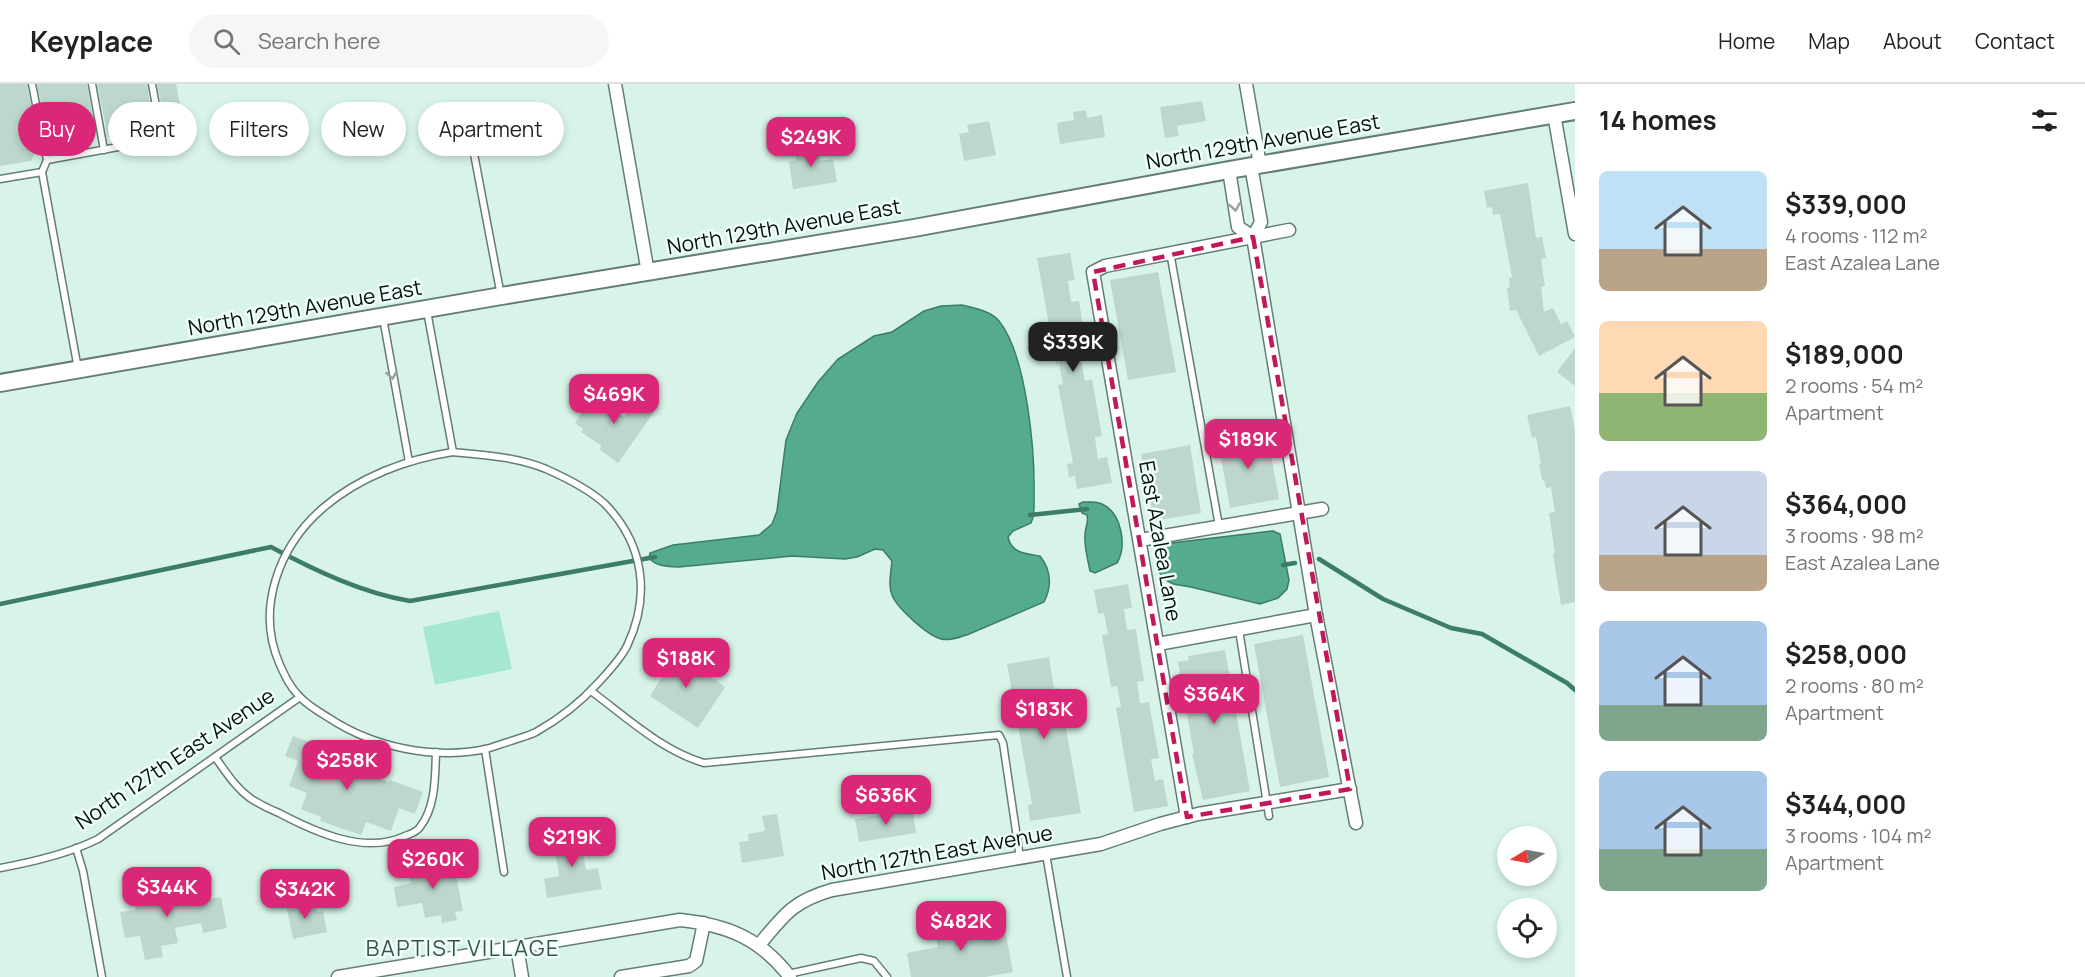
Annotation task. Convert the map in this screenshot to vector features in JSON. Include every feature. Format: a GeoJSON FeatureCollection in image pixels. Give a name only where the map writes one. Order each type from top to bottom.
{"type":"FeatureCollection","features":[{"type":"Feature","properties":{"kind":"street"},"geometry":{"type":"LineString","coordinates":[[615,84],[648,273]]}},
{"type":"Feature","properties":{"kind":"street"},"geometry":{"type":"LineString","coordinates":[[1246,84],[1261,222],[1253,237],[1316,615],[1356,823]]}},
{"type":"Feature","properties":{"kind":"street","name":"North 129th Avenue East"},"geometry":{"type":"LineString","coordinates":[[0,383],[501,296],[925,226],[1256,165],[1575,111]]}},
{"type":"Feature","properties":{"kind":"street"},"geometry":{"type":"LineString","coordinates":[[1554,114],[1575,234]]}},
{"type":"Feature","properties":{"kind":"street"},"geometry":{"type":"LineString","coordinates":[[1229,170],[1238,227],[1253,237]]}},
{"type":"Feature","properties":{"kind":"street"},"geometry":{"type":"LineString","coordinates":[[1170,252],[1289,231]]}},
{"type":"Feature","properties":{"kind":"street","name":"East Azalea Lane"},"geometry":{"type":"LineString","coordinates":[[1170,252],[1105,266],[1093,272],[1187,817]]}},
{"type":"Feature","properties":{"kind":"street"},"geometry":{"type":"LineString","coordinates":[[1140,540],[1322,509]]}},
{"type":"Feature","properties":{"kind":"street"},"geometry":{"type":"LineString","coordinates":[[1158,644],[1316,615]]}},
{"type":"Feature","properties":{"kind":"street","name":"North 127th East Avenue"},"geometry":{"type":"LineString","coordinates":[[759,945],[784,914],[798,903],[832,890],[1101,844],[1187,817],[1350,789]]}},
{"type":"Feature","properties":{"kind":"street"},"geometry":{"type":"LineString","coordinates":[[338,977],[391,972],[654,922],[680,920],[704,923],[739,933],[759,945],[789,975]]}},
{"type":"Feature","properties":{"kind":"street"},"geometry":{"type":"LineString","coordinates":[[693,977],[704,923]]}},
{"type":"Feature","properties":{"kind":"street"},"geometry":{"type":"LineString","coordinates":[[517,947],[522,977]]}},
{"type":"Feature","properties":{"kind":"street"},"geometry":{"type":"LineString","coordinates":[[621,977],[689,966],[696,961]]}},
{"type":"Feature","properties":{"kind":"lane"},"geometry":{"type":"LineString","coordinates":[[32,84],[46,160],[42,172],[78,370]]}},
{"type":"Feature","properties":{"kind":"lane"},"geometry":{"type":"LineString","coordinates":[[92,84],[104,150]]}},
{"type":"Feature","properties":{"kind":"lane"},"geometry":{"type":"LineString","coordinates":[[46,160],[162,139],[152,84]]}},
{"type":"Feature","properties":{"kind":"lane"},"geometry":{"type":"LineString","coordinates":[[474,156],[501,296]]}},
{"type":"Feature","properties":{"kind":"lane"},"geometry":{"type":"LineString","coordinates":[[0,179],[42,172]]}},
{"type":"Feature","properties":{"kind":"lane"},"geometry":{"type":"LineString","coordinates":[[1170,252],[1219,526]]}},
{"type":"Feature","properties":{"kind":"lane"},"geometry":{"type":"LineString","coordinates":[[427,310],[453,452]]}},
{"type":"Feature","properties":{"kind":"lane"},"geometry":{"type":"LineString","coordinates":[[383,318],[409,462]]}},
{"type":"Feature","properties":{"kind":"lane"},"geometry":{"type":"LineString","coordinates":[[453,452],[519,461],[545,469],[573,483],[604,503],[619,522],[637,552],[641,584],[634,628],[626,648],[591,691],[555,720],[533,733],[485,749],[436,752],[390,746],[342,727],[300,697],[288,681],[276,655],[270,623],[270,602],[275,578],[293,542],[323,508],[368,479],[409,462],[453,452]]}},
{"type":"Feature","properties":{"kind":"lane"},"geometry":{"type":"LineString","coordinates":[[1239,630],[1269,816]]}},
{"type":"Feature","properties":{"kind":"lane"},"geometry":{"type":"LineString","coordinates":[[591,691],[667,747],[704,763],[999,735],[1003,743],[1020,858]]}},
{"type":"Feature","properties":{"kind":"lane","name":"North 127th East Avenue"},"geometry":{"type":"LineString","coordinates":[[0,868],[33,862],[76,848],[108,833],[300,697]]}},
{"type":"Feature","properties":{"kind":"lane"},"geometry":{"type":"LineString","coordinates":[[485,749],[504,872]]}},
{"type":"Feature","properties":{"kind":"lane"},"geometry":{"type":"LineString","coordinates":[[215,757],[236,786],[261,804],[315,830],[337,837],[360,842],[382,842],[396,840],[418,830],[426,820],[433,791],[436,752]]}},
{"type":"Feature","properties":{"kind":"lane"},"geometry":{"type":"LineString","coordinates":[[76,848],[83,871],[102,977]]}},
{"type":"Feature","properties":{"kind":"lane"},"geometry":{"type":"LineString","coordinates":[[1046,854],[1067,977]]}},
{"type":"Feature","properties":{"kind":"lane"},"geometry":{"type":"LineString","coordinates":[[789,975],[861,958],[874,962],[887,977]]}},
{"type":"Feature","properties":{"kind":"highlighted area"},"geometry":{"type":"Polygon","coordinates":[[[1253,237],[1350,789],[1187,817],[1093,272],[1253,237]]]}},
{"type":"Feature","properties":{"kind":"shaded area"},"geometry":{"type":"Polygon","coordinates":[[[962,305],[982,310],[999,321],[1009,337],[1023,380],[1031,431],[1034,510],[1031,523],[1013,531],[1008,537],[1016,550],[1040,556],[1044,561],[1049,578],[1044,602],[969,634],[941,639],[921,627],[895,600],[890,587],[892,561],[883,550],[875,549],[857,557],[845,559],[792,556],[679,567],[659,565],[649,558],[650,553],[673,545],[759,535],[772,524],[777,511],[786,440],[797,413],[818,382],[838,359],[874,336],[892,332],[924,311],[941,306],[962,305]]]}},
{"type":"Feature","properties":{"kind":"shaded area"},"geometry":{"type":"Polygon","coordinates":[[[1098,502],[1109,508],[1121,530],[1122,548],[1117,563],[1095,573],[1090,571],[1086,553],[1087,515],[1082,513],[1079,504],[1098,502]]]}},
{"type":"Feature","properties":{"kind":"shaded area"},"geometry":{"type":"Polygon","coordinates":[[[1273,531],[1280,534],[1289,580],[1287,589],[1278,598],[1260,604],[1173,584],[1164,579],[1159,572],[1158,552],[1163,544],[1273,531]]]}},
{"type":"Feature","properties":{"kind":"shaded area"},"geometry":{"type":"Polygon","coordinates":[[[499,611],[512,669],[435,685],[423,627],[499,611]]]}},
{"type":"Feature","properties":{"kind":"building"},"geometry":{"type":"Polygon","coordinates":[[[0,84],[27,84],[31,102],[18,102],[18,156],[33,156],[31,161],[0,166],[0,84]]]}},
{"type":"Feature","properties":{"kind":"building"},"geometry":{"type":"Polygon","coordinates":[[[37,84],[87,84],[90,102],[41,102],[37,84]]]}},
{"type":"Feature","properties":{"kind":"building"},"geometry":{"type":"Polygon","coordinates":[[[97,84],[147,84],[150,102],[108,102],[108,137],[97,84]]]}},
{"type":"Feature","properties":{"kind":"building"},"geometry":{"type":"Polygon","coordinates":[[[157,84],[176,84],[179,102],[161,102],[157,84]]]}},
{"type":"Feature","properties":{"kind":"building"},"geometry":{"type":"Polygon","coordinates":[[[1202,101],[1206,121],[1177,126],[1179,136],[1165,138],[1160,107],[1202,101]]]}},
{"type":"Feature","properties":{"kind":"building"},"geometry":{"type":"Polygon","coordinates":[[[1086,110],[1087,118],[1102,115],[1105,137],[1060,144],[1057,123],[1074,120],[1073,112],[1086,110]]]}},
{"type":"Feature","properties":{"kind":"building"},"geometry":{"type":"Polygon","coordinates":[[[989,121],[996,155],[964,161],[959,134],[969,132],[967,125],[989,121]]]}},
{"type":"Feature","properties":{"kind":"building"},"geometry":{"type":"Polygon","coordinates":[[[818,144],[820,161],[833,159],[837,182],[793,189],[789,162],[796,160],[794,148],[818,144]]]}},
{"type":"Feature","properties":{"kind":"building"},"geometry":{"type":"Polygon","coordinates":[[[1528,183],[1536,238],[1542,237],[1546,258],[1541,259],[1545,286],[1541,287],[1544,312],[1553,308],[1561,324],[1567,321],[1575,337],[1539,356],[1516,310],[1510,311],[1507,288],[1510,287],[1509,278],[1512,277],[1500,214],[1493,215],[1492,207],[1487,208],[1484,191],[1528,183]]]}},
{"type":"Feature","properties":{"kind":"building"},"geometry":{"type":"Polygon","coordinates":[[[1070,253],[1075,280],[1068,281],[1071,302],[1079,301],[1088,358],[1081,359],[1085,381],[1092,379],[1102,436],[1095,437],[1098,459],[1107,457],[1112,483],[1077,489],[1075,476],[1069,477],[1067,464],[1073,463],[1058,385],[1063,384],[1059,363],[1056,364],[1037,258],[1070,253]]]}},
{"type":"Feature","properties":{"kind":"building"},"geometry":{"type":"Polygon","coordinates":[[[1158,272],[1176,372],[1128,380],[1110,280],[1158,272]]]}},
{"type":"Feature","properties":{"kind":"building"},"geometry":{"type":"Polygon","coordinates":[[[1575,348],[1575,386],[1557,372],[1575,348]]]}},
{"type":"Feature","properties":{"kind":"building"},"geometry":{"type":"Polygon","coordinates":[[[594,395],[624,417],[638,396],[656,409],[618,463],[599,449],[602,446],[581,432],[583,429],[575,423],[594,395]]]}},
{"type":"Feature","properties":{"kind":"building"},"geometry":{"type":"Polygon","coordinates":[[[1570,406],[1575,430],[1575,602],[1561,605],[1549,513],[1555,512],[1551,487],[1546,488],[1542,480],[1536,437],[1532,438],[1527,415],[1570,406]]]}},
{"type":"Feature","properties":{"kind":"building"},"geometry":{"type":"Polygon","coordinates":[[[1267,432],[1279,499],[1230,508],[1218,441],[1267,432]]]}},
{"type":"Feature","properties":{"kind":"building"},"geometry":{"type":"Polygon","coordinates":[[[1190,445],[1201,513],[1154,521],[1141,454],[1190,445]]]}},
{"type":"Feature","properties":{"kind":"building"},"geometry":{"type":"Polygon","coordinates":[[[1128,584],[1132,608],[1124,609],[1127,630],[1136,629],[1144,681],[1137,682],[1140,703],[1149,702],[1159,758],[1151,759],[1155,781],[1163,779],[1168,806],[1134,812],[1116,708],[1121,707],[1117,686],[1111,687],[1102,635],[1108,634],[1104,613],[1098,614],[1094,590],[1128,584]]]}},
{"type":"Feature","properties":{"kind":"building"},"geometry":{"type":"Polygon","coordinates":[[[1303,635],[1329,777],[1280,787],[1254,644],[1303,635]]]}},
{"type":"Feature","properties":{"kind":"building"},"geometry":{"type":"Polygon","coordinates":[[[671,650],[725,687],[698,728],[650,696],[663,675],[657,671],[671,650]]]}},
{"type":"Feature","properties":{"kind":"building"},"geometry":{"type":"Polygon","coordinates":[[[1225,650],[1250,791],[1203,800],[1192,754],[1194,754],[1178,662],[1189,660],[1188,656],[1225,650]]]}},
{"type":"Feature","properties":{"kind":"building"},"geometry":{"type":"Polygon","coordinates":[[[1049,657],[1054,689],[1059,688],[1081,813],[1030,821],[1028,805],[1032,804],[1007,664],[1049,657]]]}},
{"type":"Feature","properties":{"kind":"building"},"geometry":{"type":"Polygon","coordinates":[[[293,736],[327,749],[323,758],[423,792],[415,814],[399,808],[391,831],[366,822],[361,835],[320,821],[321,817],[301,809],[307,793],[289,786],[298,761],[285,756],[293,736]]]}},
{"type":"Feature","properties":{"kind":"building"},"geometry":{"type":"Polygon","coordinates":[[[913,810],[916,833],[859,842],[855,819],[913,810]]]}},
{"type":"Feature","properties":{"kind":"building"},"geometry":{"type":"Polygon","coordinates":[[[777,814],[784,856],[742,863],[739,842],[749,841],[748,834],[765,831],[762,816],[777,814]]]}},
{"type":"Feature","properties":{"kind":"building"},"geometry":{"type":"Polygon","coordinates":[[[587,833],[589,846],[582,847],[586,870],[598,868],[602,889],[547,898],[544,879],[559,876],[553,838],[587,833]]]}},
{"type":"Feature","properties":{"kind":"building"},"geometry":{"type":"Polygon","coordinates":[[[453,859],[463,911],[455,912],[457,920],[442,923],[441,915],[425,918],[422,903],[397,907],[394,887],[411,883],[408,868],[453,859]]]}},
{"type":"Feature","properties":{"kind":"building"},"geometry":{"type":"Polygon","coordinates":[[[167,882],[172,905],[221,897],[227,928],[203,933],[201,923],[175,928],[178,943],[161,946],[163,957],[145,960],[140,936],[125,938],[120,912],[136,910],[132,888],[167,882]]]}},
{"type":"Feature","properties":{"kind":"building"},"geometry":{"type":"Polygon","coordinates":[[[306,901],[307,907],[315,905],[317,912],[323,911],[327,932],[293,939],[286,905],[306,901]]]}},
{"type":"Feature","properties":{"kind":"building"},"geometry":{"type":"Polygon","coordinates":[[[970,910],[975,941],[1006,935],[1013,972],[985,977],[911,977],[907,953],[938,947],[933,916],[970,910]]]}},
{"type":"Feature","properties":{"kind":"waterway"},"geometry":{"type":"LineString","coordinates":[[1030,515],[1087,509]]}},
{"type":"Feature","properties":{"kind":"waterway"},"geometry":{"type":"LineString","coordinates":[[0,604],[271,547],[339,580],[410,601],[655,557]]}},
{"type":"Feature","properties":{"kind":"waterway"},"geometry":{"type":"LineString","coordinates":[[1319,559],[1383,599],[1451,628],[1482,634],[1567,683],[1575,690]]}},
{"type":"Feature","properties":{"kind":"waterway"},"geometry":{"type":"LineString","coordinates":[[1283,565],[1295,563]]}},
{"type":"Feature","properties":{"kind":"district","name":"BAPTIST VILLAGE"},"geometry":{"type":"Point","coordinates":[463,948]}}]}
